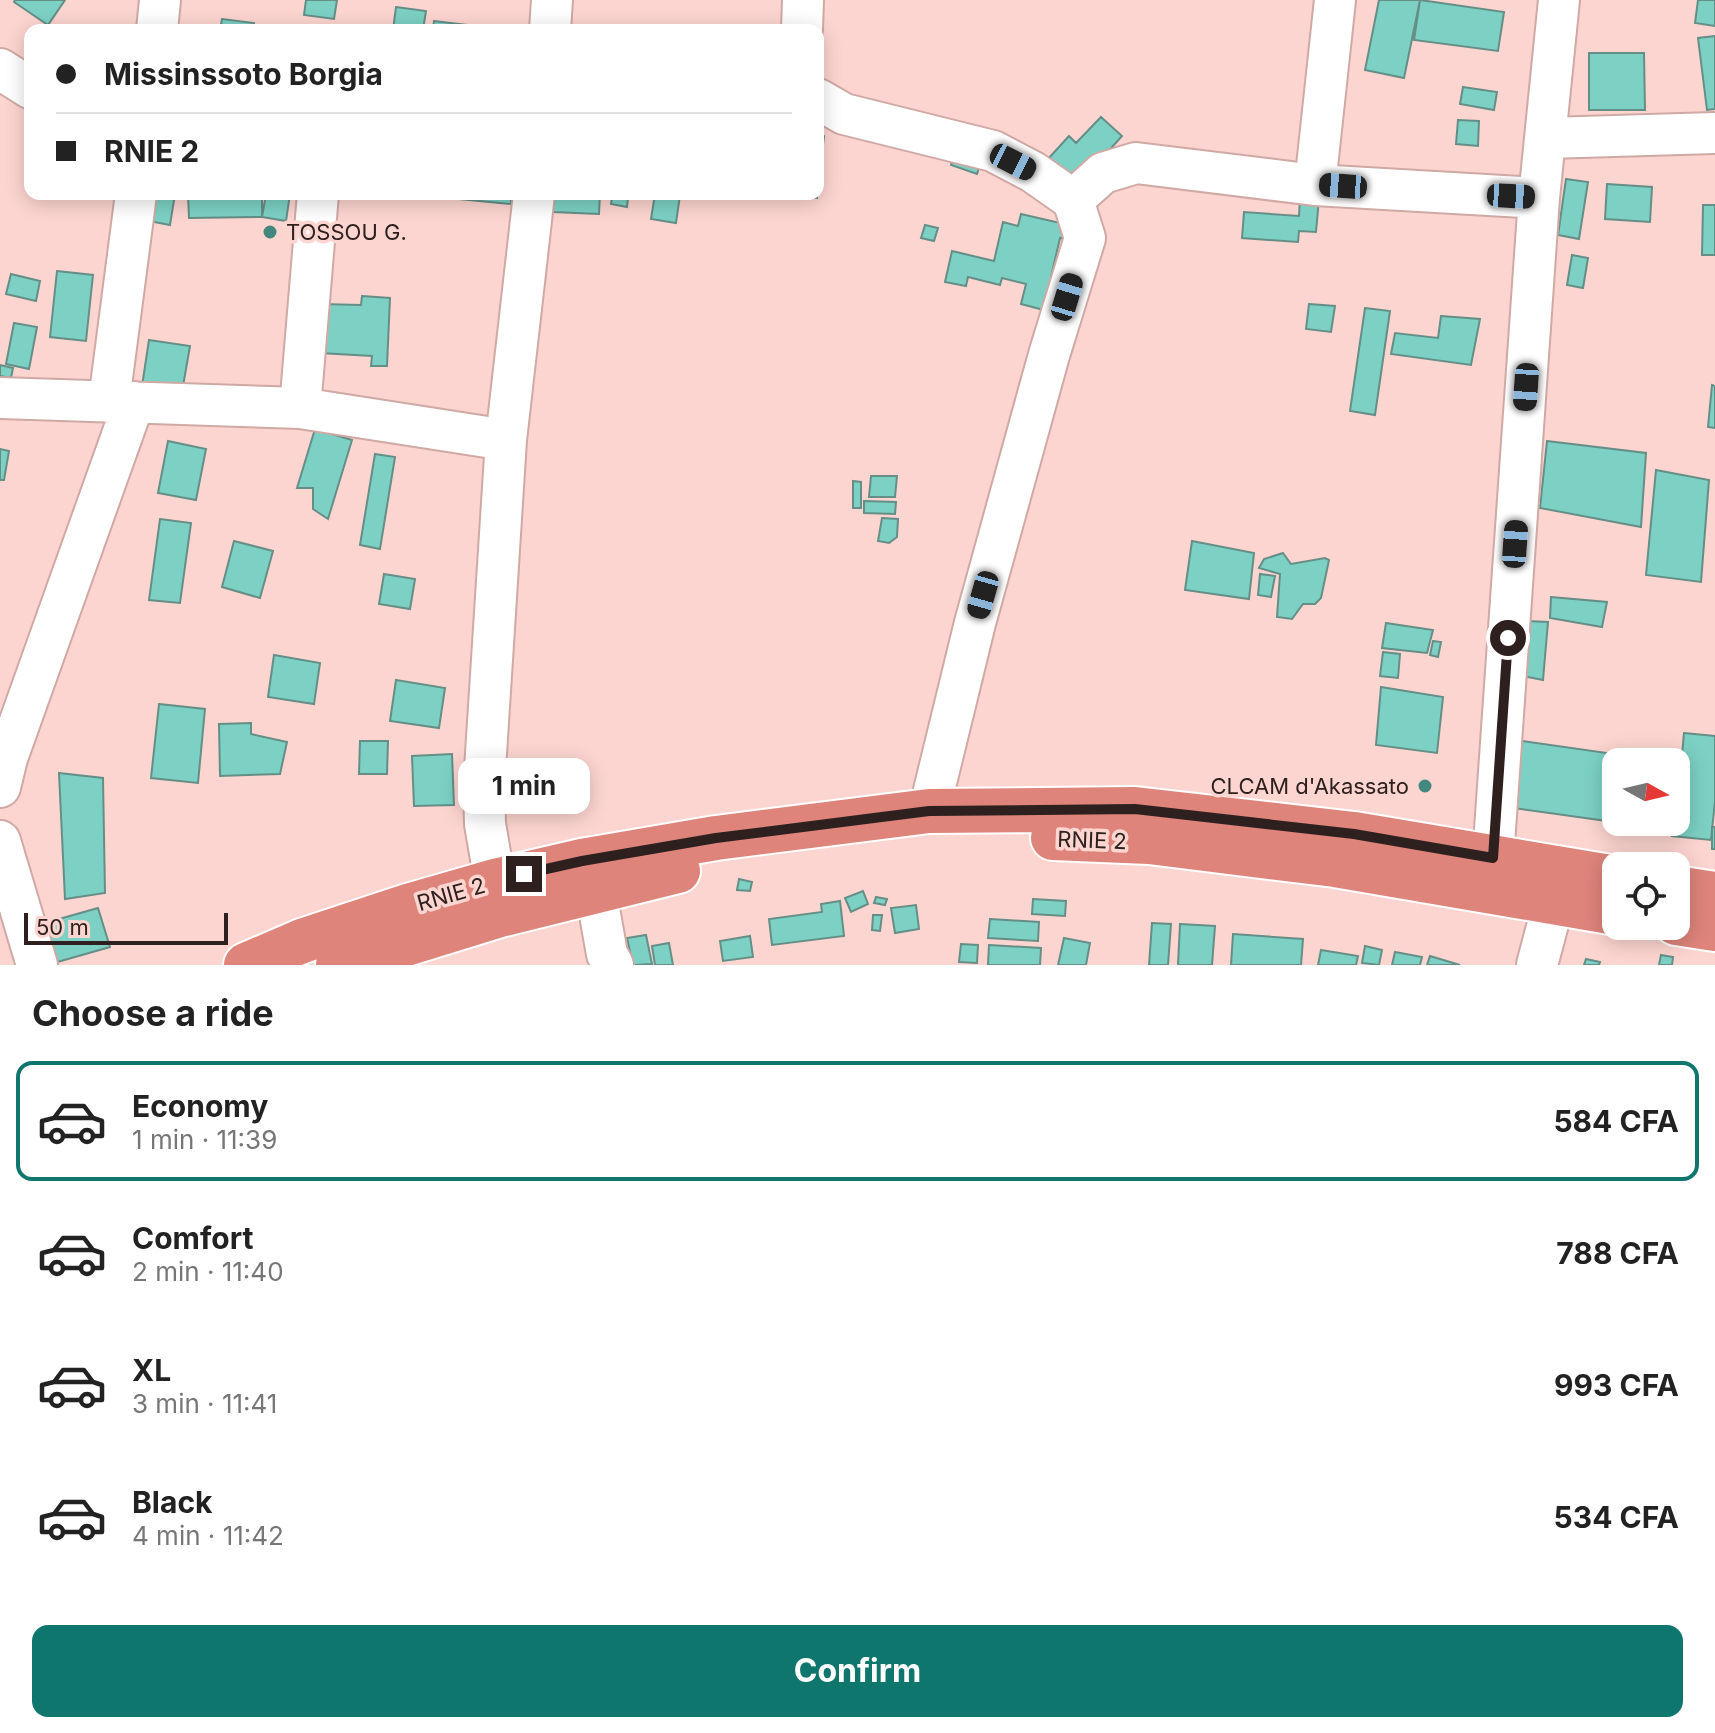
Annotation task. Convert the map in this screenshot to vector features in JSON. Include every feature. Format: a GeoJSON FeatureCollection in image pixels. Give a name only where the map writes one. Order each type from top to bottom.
{"type":"FeatureCollection","features":[{"type":"Feature","properties":{"kind":"highway","name":"RNIE 2"},"geometry":{"type":"LineString","coordinates":[[338,965],[582,861],[716,838],[929,811],[1135,809],[1354,834],[1602,876]]}},
{"type":"Feature","properties":{"kind":"highway","name":"RNIE 2"},"geometry":{"type":"LineString","coordinates":[[246,965],[302,941],[498,898],[596,892],[692,868],[831,846],[1038,837],[1164,844],[1335,865],[1602,910]]}},
{"type":"Feature","properties":{"kind":"highway"},"geometry":{"type":"LineString","coordinates":[[1690,890],[1715,894]]}},
{"type":"Feature","properties":{"kind":"highway"},"geometry":{"type":"LineString","coordinates":[[1690,925],[1715,929]]}},
{"type":"Feature","properties":{"kind":"street"},"geometry":{"type":"LineString","coordinates":[[158,24],[160,0]]}},
{"type":"Feature","properties":{"kind":"street"},"geometry":{"type":"LineString","coordinates":[[550,24],[552,0]]}},
{"type":"Feature","properties":{"kind":"street"},"geometry":{"type":"LineString","coordinates":[[802,24],[803,0]]}},
{"type":"Feature","properties":{"kind":"street"},"geometry":{"type":"LineString","coordinates":[[1315,185],[1335,0]]}},
{"type":"Feature","properties":{"kind":"street"},"geometry":{"type":"LineString","coordinates":[[1493,858],[1539,198],[1559,0]]}},
{"type":"Feature","properties":{"kind":"street"},"geometry":{"type":"LineString","coordinates":[[0,69],[24,84]]}},
{"type":"Feature","properties":{"kind":"street"},"geometry":{"type":"LineString","coordinates":[[824,102],[844,114],[993,151],[1033,172],[1073,200],[1085,238],[1049,355],[979,609],[929,811]]}},
{"type":"Feature","properties":{"kind":"street"},"geometry":{"type":"LineString","coordinates":[[1547,138],[1715,133]]}},
{"type":"Feature","properties":{"kind":"street"},"geometry":{"type":"LineString","coordinates":[[1073,200],[1103,173],[1136,163],[1315,185],[1539,198]]}},
{"type":"Feature","properties":{"kind":"street"},"geometry":{"type":"LineString","coordinates":[[0,787],[122,401],[136,200]]}},
{"type":"Feature","properties":{"kind":"street"},"geometry":{"type":"LineString","coordinates":[[300,408],[317,200]]}},
{"type":"Feature","properties":{"kind":"street"},"geometry":{"type":"LineString","coordinates":[[498,898],[485,824],[484,785],[506,440],[533,200]]}},
{"type":"Feature","properties":{"kind":"street"},"geometry":{"type":"LineString","coordinates":[[0,398],[300,408],[506,440]]}},
{"type":"Feature","properties":{"kind":"street"},"geometry":{"type":"LineString","coordinates":[[0,841],[37,965]]}},
{"type":"Feature","properties":{"kind":"street"},"geometry":{"type":"LineString","coordinates":[[596,892],[607,954],[613,965]]}},
{"type":"Feature","properties":{"kind":"street"},"geometry":{"type":"LineString","coordinates":[[1537,965],[1554,901]]}},
{"type":"Feature","properties":{"kind":"building"},"geometry":{"type":"Polygon","coordinates":[[[15,0],[65,0],[49,24],[15,0]]]}},
{"type":"Feature","properties":{"kind":"building"},"geometry":{"type":"Polygon","coordinates":[[[306,0],[337,0],[334,19],[304,15],[306,0]]]}},
{"type":"Feature","properties":{"kind":"building"},"geometry":{"type":"Polygon","coordinates":[[[1379,0],[1420,0],[1404,78],[1365,70],[1379,0]]]}},
{"type":"Feature","properties":{"kind":"building"},"geometry":{"type":"Polygon","coordinates":[[[1420,0],[1504,12],[1498,51],[1414,40],[1420,0]]]}},
{"type":"Feature","properties":{"kind":"building"},"geometry":{"type":"Polygon","coordinates":[[[1698,0],[1715,0],[1715,26],[1695,23],[1698,0]]]}},
{"type":"Feature","properties":{"kind":"building"},"geometry":{"type":"Polygon","coordinates":[[[396,7],[426,11],[424,24],[394,24],[396,7]]]}},
{"type":"Feature","properties":{"kind":"building"},"geometry":{"type":"Polygon","coordinates":[[[222,19],[254,23],[254,24],[221,24],[222,19]]]}},
{"type":"Feature","properties":{"kind":"building"},"geometry":{"type":"Polygon","coordinates":[[[1715,36],[1715,109],[1707,110],[1698,38],[1715,36]]]}},
{"type":"Feature","properties":{"kind":"building"},"geometry":{"type":"Polygon","coordinates":[[[1589,53],[1644,53],[1645,110],[1589,110],[1589,53]]]}},
{"type":"Feature","properties":{"kind":"building"},"geometry":{"type":"Polygon","coordinates":[[[1463,87],[1497,92],[1494,110],[1460,104],[1463,87]]]}},
{"type":"Feature","properties":{"kind":"building"},"geometry":{"type":"Polygon","coordinates":[[[1101,117],[1122,136],[1078,185],[1048,159],[1069,136],[1076,143],[1101,117]]]}},
{"type":"Feature","properties":{"kind":"building"},"geometry":{"type":"Polygon","coordinates":[[[1458,120],[1479,121],[1478,146],[1456,144],[1458,120]]]}},
{"type":"Feature","properties":{"kind":"building"},"geometry":{"type":"Polygon","coordinates":[[[957,149],[982,158],[977,174],[951,165],[957,149]]]}},
{"type":"Feature","properties":{"kind":"building"},"geometry":{"type":"Polygon","coordinates":[[[1566,179],[1588,182],[1579,239],[1558,235],[1566,179]]]}},
{"type":"Feature","properties":{"kind":"building"},"geometry":{"type":"Polygon","coordinates":[[[1607,184],[1652,187],[1650,222],[1605,219],[1607,184]]]}},
{"type":"Feature","properties":{"kind":"building"},"geometry":{"type":"Polygon","coordinates":[[[1300,197],[1319,199],[1316,232],[1299,231],[1298,242],[1242,238],[1244,212],[1299,216],[1300,197]]]}},
{"type":"Feature","properties":{"kind":"building"},"geometry":{"type":"Polygon","coordinates":[[[153,200],[174,200],[170,225],[149,221],[153,200]]]}},
{"type":"Feature","properties":{"kind":"building"},"geometry":{"type":"Polygon","coordinates":[[[188,200],[262,200],[262,217],[189,218],[188,200]]]}},
{"type":"Feature","properties":{"kind":"building"},"geometry":{"type":"Polygon","coordinates":[[[265,200],[289,200],[286,221],[262,217],[265,200]]]}},
{"type":"Feature","properties":{"kind":"building"},"geometry":{"type":"Polygon","coordinates":[[[469,200],[511,200],[511,204],[469,200]]]}},
{"type":"Feature","properties":{"kind":"building"},"geometry":{"type":"Polygon","coordinates":[[[553,200],[600,200],[599,214],[553,212],[553,200]]]}},
{"type":"Feature","properties":{"kind":"building"},"geometry":{"type":"Polygon","coordinates":[[[612,200],[628,200],[627,207],[611,204],[612,200]]]}},
{"type":"Feature","properties":{"kind":"building"},"geometry":{"type":"Polygon","coordinates":[[[654,200],[679,200],[676,223],[651,219],[654,200]]]}},
{"type":"Feature","properties":{"kind":"building"},"geometry":{"type":"Polygon","coordinates":[[[1703,205],[1715,205],[1715,255],[1702,255],[1703,205]]]}},
{"type":"Feature","properties":{"kind":"building"},"geometry":{"type":"Polygon","coordinates":[[[1021,214],[1069,225],[1077,242],[1060,238],[1051,277],[1059,279],[1051,312],[1021,304],[1026,284],[1002,278],[1000,285],[968,277],[966,286],[945,282],[952,251],[994,261],[1003,222],[1018,226],[1021,214]]]}},
{"type":"Feature","properties":{"kind":"building"},"geometry":{"type":"Polygon","coordinates":[[[925,225],[938,228],[934,241],[921,238],[925,225]]]}},
{"type":"Feature","properties":{"kind":"building"},"geometry":{"type":"Polygon","coordinates":[[[1572,255],[1588,258],[1583,288],[1567,285],[1572,255]]]}},
{"type":"Feature","properties":{"kind":"building"},"geometry":{"type":"Polygon","coordinates":[[[57,271],[93,275],[86,341],[50,337],[57,271]]]}},
{"type":"Feature","properties":{"kind":"building"},"geometry":{"type":"Polygon","coordinates":[[[11,274],[40,281],[36,301],[6,294],[11,274]]]}},
{"type":"Feature","properties":{"kind":"building"},"geometry":{"type":"Polygon","coordinates":[[[362,296],[390,298],[387,366],[371,366],[372,356],[320,353],[322,304],[361,305],[362,296]]]}},
{"type":"Feature","properties":{"kind":"building"},"geometry":{"type":"Polygon","coordinates":[[[1309,304],[1335,306],[1331,332],[1306,329],[1309,304]]]}},
{"type":"Feature","properties":{"kind":"building"},"geometry":{"type":"Polygon","coordinates":[[[1365,308],[1390,311],[1375,415],[1350,411],[1365,308]]]}},
{"type":"Feature","properties":{"kind":"building"},"geometry":{"type":"Polygon","coordinates":[[[1441,316],[1480,319],[1471,365],[1391,354],[1395,333],[1438,338],[1441,316]]]}},
{"type":"Feature","properties":{"kind":"building"},"geometry":{"type":"Polygon","coordinates":[[[14,323],[37,327],[29,369],[6,364],[14,323]]]}},
{"type":"Feature","properties":{"kind":"building"},"geometry":{"type":"Polygon","coordinates":[[[149,340],[190,346],[182,392],[142,386],[149,340]]]}},
{"type":"Feature","properties":{"kind":"building"},"geometry":{"type":"Polygon","coordinates":[[[0,365],[13,368],[11,378],[0,376],[0,365]]]}},
{"type":"Feature","properties":{"kind":"building"},"geometry":{"type":"Polygon","coordinates":[[[1712,385],[1715,386],[1715,428],[1708,427],[1712,385]]]}},
{"type":"Feature","properties":{"kind":"building"},"geometry":{"type":"Polygon","coordinates":[[[315,429],[352,440],[328,519],[313,509],[313,488],[297,488],[315,429]]]}},
{"type":"Feature","properties":{"kind":"building"},"geometry":{"type":"Polygon","coordinates":[[[168,441],[206,449],[196,500],[158,493],[168,441]]]}},
{"type":"Feature","properties":{"kind":"building"},"geometry":{"type":"Polygon","coordinates":[[[1547,441],[1646,453],[1641,527],[1540,508],[1547,441]]]}},
{"type":"Feature","properties":{"kind":"building"},"geometry":{"type":"Polygon","coordinates":[[[0,449],[9,451],[4,480],[0,480],[0,449]]]}},
{"type":"Feature","properties":{"kind":"building"},"geometry":{"type":"Polygon","coordinates":[[[375,454],[395,457],[380,549],[360,545],[375,454]]]}},
{"type":"Feature","properties":{"kind":"building"},"geometry":{"type":"Polygon","coordinates":[[[1656,470],[1709,480],[1701,582],[1646,575],[1656,470]]]}},
{"type":"Feature","properties":{"kind":"building"},"geometry":{"type":"Polygon","coordinates":[[[871,476],[897,476],[895,497],[869,497],[871,476]]]}},
{"type":"Feature","properties":{"kind":"building"},"geometry":{"type":"Polygon","coordinates":[[[853,481],[861,482],[861,508],[853,508],[853,481]]]}},
{"type":"Feature","properties":{"kind":"building"},"geometry":{"type":"Polygon","coordinates":[[[864,501],[896,502],[895,514],[864,513],[864,501]]]}},
{"type":"Feature","properties":{"kind":"building"},"geometry":{"type":"Polygon","coordinates":[[[882,518],[898,519],[897,537],[889,543],[878,541],[882,518]]]}},
{"type":"Feature","properties":{"kind":"building"},"geometry":{"type":"Polygon","coordinates":[[[160,519],[191,523],[180,603],[149,600],[160,519]]]}},
{"type":"Feature","properties":{"kind":"building"},"geometry":{"type":"Polygon","coordinates":[[[234,541],[273,551],[260,598],[222,587],[234,541]]]}},
{"type":"Feature","properties":{"kind":"building"},"geometry":{"type":"Polygon","coordinates":[[[1192,541],[1254,553],[1249,599],[1185,590],[1192,541]]]}},
{"type":"Feature","properties":{"kind":"building"},"geometry":{"type":"Polygon","coordinates":[[[1283,553],[1291,564],[1325,558],[1329,560],[1321,598],[1315,604],[1303,604],[1292,619],[1277,617],[1280,574],[1259,568],[1264,559],[1283,553]]]}},
{"type":"Feature","properties":{"kind":"building"},"geometry":{"type":"Polygon","coordinates":[[[384,574],[415,579],[410,609],[379,604],[384,574]]]}},
{"type":"Feature","properties":{"kind":"building"},"geometry":{"type":"Polygon","coordinates":[[[1260,574],[1275,576],[1271,597],[1258,595],[1260,574]]]}},
{"type":"Feature","properties":{"kind":"building"},"geometry":{"type":"Polygon","coordinates":[[[1551,597],[1607,602],[1602,627],[1550,618],[1551,597]]]}},
{"type":"Feature","properties":{"kind":"building"},"geometry":{"type":"Polygon","coordinates":[[[1526,621],[1548,622],[1543,680],[1523,676],[1526,621]]]}},
{"type":"Feature","properties":{"kind":"building"},"geometry":{"type":"Polygon","coordinates":[[[1386,623],[1433,630],[1427,653],[1382,648],[1386,623]]]}},
{"type":"Feature","properties":{"kind":"building"},"geometry":{"type":"Polygon","coordinates":[[[1433,641],[1441,642],[1438,657],[1430,655],[1433,641]]]}},
{"type":"Feature","properties":{"kind":"building"},"geometry":{"type":"Polygon","coordinates":[[[1383,652],[1400,654],[1398,678],[1380,676],[1383,652]]]}},
{"type":"Feature","properties":{"kind":"building"},"geometry":{"type":"Polygon","coordinates":[[[274,655],[320,663],[314,704],[268,697],[274,655]]]}},
{"type":"Feature","properties":{"kind":"building"},"geometry":{"type":"Polygon","coordinates":[[[396,680],[445,688],[439,728],[390,721],[396,680]]]}},
{"type":"Feature","properties":{"kind":"building"},"geometry":{"type":"Polygon","coordinates":[[[1381,687],[1443,697],[1437,753],[1376,745],[1381,687]]]}},
{"type":"Feature","properties":{"kind":"building"},"geometry":{"type":"Polygon","coordinates":[[[159,704],[205,709],[198,783],[151,778],[159,704]]]}},
{"type":"Feature","properties":{"kind":"building"},"geometry":{"type":"Polygon","coordinates":[[[251,723],[251,734],[287,742],[280,774],[220,776],[219,724],[251,723]]]}},
{"type":"Feature","properties":{"kind":"building"},"geometry":{"type":"Polygon","coordinates":[[[1684,733],[1715,736],[1715,801],[1711,840],[1672,836],[1690,836],[1690,748],[1683,748],[1684,733]]]}},
{"type":"Feature","properties":{"kind":"building"},"geometry":{"type":"Polygon","coordinates":[[[1508,739],[1602,752],[1602,820],[1506,807],[1508,739]]]}},
{"type":"Feature","properties":{"kind":"building"},"geometry":{"type":"Polygon","coordinates":[[[360,741],[388,741],[387,774],[359,774],[360,741]]]}},
{"type":"Feature","properties":{"kind":"building"},"geometry":{"type":"Polygon","coordinates":[[[452,754],[454,805],[414,806],[412,756],[452,754]]]}},
{"type":"Feature","properties":{"kind":"building"},"geometry":{"type":"Polygon","coordinates":[[[59,773],[103,778],[105,893],[65,899],[59,773]]]}},
{"type":"Feature","properties":{"kind":"building"},"geometry":{"type":"Polygon","coordinates":[[[1712,827],[1715,827],[1715,849],[1712,849],[1712,827]]]}},
{"type":"Feature","properties":{"kind":"building"},"geometry":{"type":"Polygon","coordinates":[[[739,879],[752,882],[750,891],[737,890],[739,879]]]}},
{"type":"Feature","properties":{"kind":"building"},"geometry":{"type":"Polygon","coordinates":[[[863,891],[868,904],[851,912],[845,898],[863,891]]]}},
{"type":"Feature","properties":{"kind":"building"},"geometry":{"type":"Polygon","coordinates":[[[876,897],[887,899],[885,905],[874,903],[876,897]]]}},
{"type":"Feature","properties":{"kind":"building"},"geometry":{"type":"Polygon","coordinates":[[[1033,899],[1066,901],[1065,916],[1032,914],[1033,899]]]}},
{"type":"Feature","properties":{"kind":"building"},"geometry":{"type":"Polygon","coordinates":[[[840,901],[844,936],[772,945],[769,919],[822,912],[821,904],[840,901]]]}},
{"type":"Feature","properties":{"kind":"building"},"geometry":{"type":"Polygon","coordinates":[[[916,905],[919,929],[895,933],[891,908],[916,905]]]}},
{"type":"Feature","properties":{"kind":"building"},"geometry":{"type":"Polygon","coordinates":[[[98,908],[110,947],[47,965],[31,927],[98,908]]]}},
{"type":"Feature","properties":{"kind":"building"},"geometry":{"type":"Polygon","coordinates":[[[873,915],[882,915],[880,931],[872,930],[873,915]]]}},
{"type":"Feature","properties":{"kind":"building"},"geometry":{"type":"Polygon","coordinates":[[[990,919],[1039,922],[1038,941],[988,938],[990,919]]]}},
{"type":"Feature","properties":{"kind":"building"},"geometry":{"type":"Polygon","coordinates":[[[1152,923],[1171,924],[1168,965],[1149,965],[1152,923]]]}},
{"type":"Feature","properties":{"kind":"building"},"geometry":{"type":"Polygon","coordinates":[[[1180,924],[1215,926],[1212,965],[1178,965],[1180,924]]]}},
{"type":"Feature","properties":{"kind":"building"},"geometry":{"type":"Polygon","coordinates":[[[1233,934],[1303,939],[1301,965],[1231,965],[1233,934]]]}},
{"type":"Feature","properties":{"kind":"building"},"geometry":{"type":"Polygon","coordinates":[[[646,935],[652,964],[633,965],[627,938],[646,935]]]}},
{"type":"Feature","properties":{"kind":"building"},"geometry":{"type":"Polygon","coordinates":[[[750,936],[753,957],[723,961],[720,941],[750,936]]]}},
{"type":"Feature","properties":{"kind":"building"},"geometry":{"type":"Polygon","coordinates":[[[1064,938],[1090,943],[1086,965],[1058,965],[1064,938]]]}},
{"type":"Feature","properties":{"kind":"building"},"geometry":{"type":"Polygon","coordinates":[[[669,943],[673,965],[655,965],[652,946],[669,943]]]}},
{"type":"Feature","properties":{"kind":"building"},"geometry":{"type":"Polygon","coordinates":[[[961,944],[978,945],[977,963],[959,962],[961,944]]]}},
{"type":"Feature","properties":{"kind":"building"},"geometry":{"type":"Polygon","coordinates":[[[989,945],[1041,948],[1040,965],[988,965],[989,945]]]}},
{"type":"Feature","properties":{"kind":"building"},"geometry":{"type":"Polygon","coordinates":[[[1365,946],[1382,950],[1379,965],[1362,963],[1365,946]]]}},
{"type":"Feature","properties":{"kind":"building"},"geometry":{"type":"Polygon","coordinates":[[[1321,950],[1358,956],[1356,965],[1318,965],[1321,950]]]}},
{"type":"Feature","properties":{"kind":"building"},"geometry":{"type":"Polygon","coordinates":[[[1395,952],[1422,957],[1420,965],[1392,965],[1395,952]]]}},
{"type":"Feature","properties":{"kind":"building"},"geometry":{"type":"Polygon","coordinates":[[[1661,955],[1673,957],[1672,965],[1659,965],[1661,955]]]}},
{"type":"Feature","properties":{"kind":"building"},"geometry":{"type":"Polygon","coordinates":[[[1430,956],[1460,965],[1427,965],[1430,956]]]}},
{"type":"Feature","properties":{"kind":"building"},"geometry":{"type":"Polygon","coordinates":[[[1586,959],[1600,962],[1599,965],[1584,965],[1586,959]]]}},
{"type":"Feature","properties":{"kind":"place","name":"TOSSOU G."},"geometry":{"type":"Point","coordinates":[270,232]}},
{"type":"Feature","properties":{"kind":"place","name":"CLCAM d'Akassato"},"geometry":{"type":"Point","coordinates":[1425,786]}},
{"type":"Feature","properties":{"kind":"route"},"geometry":{"type":"LineString","coordinates":[[524,874],[716,838],[929,811],[1135,809],[1354,834],[1493,858],[1508,638]]}}]}
